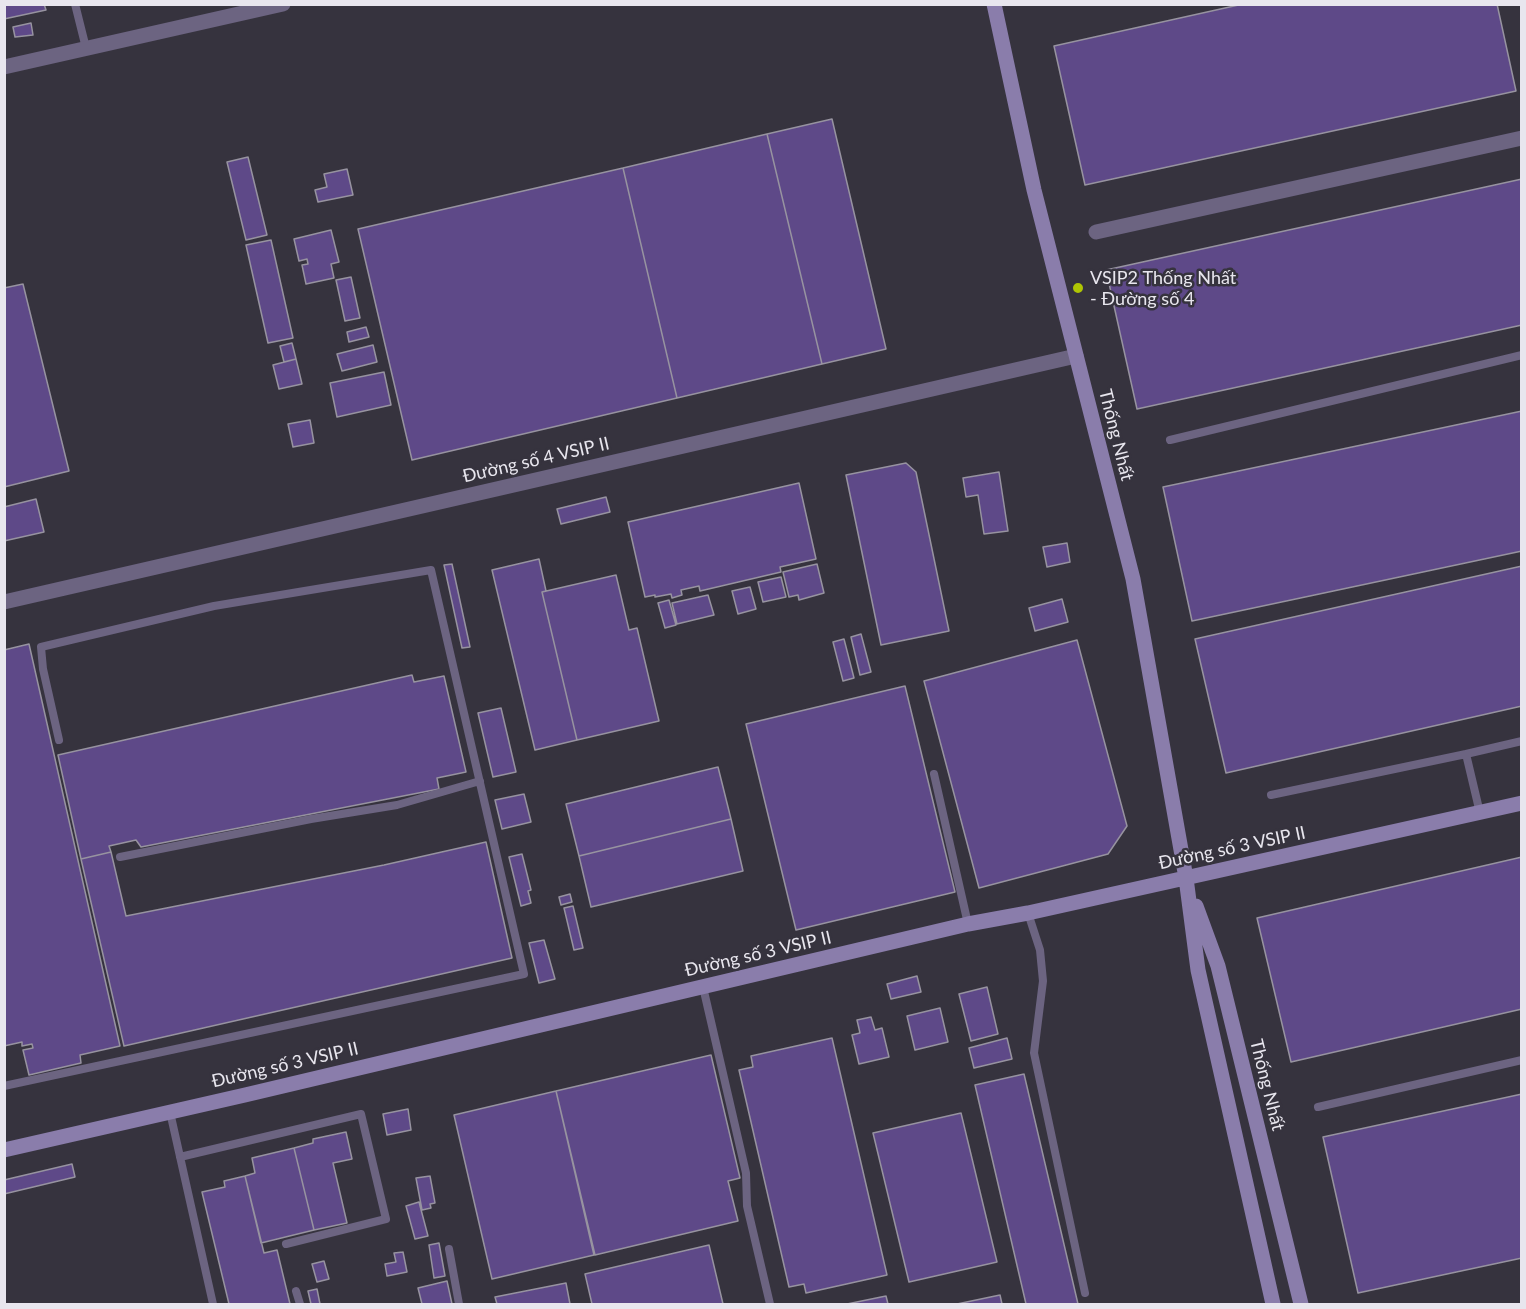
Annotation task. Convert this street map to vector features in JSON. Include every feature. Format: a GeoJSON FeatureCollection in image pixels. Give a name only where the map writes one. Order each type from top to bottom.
{"type":"FeatureCollection","features":[{"type":"Feature","properties":{"kind":"street"},"geometry":{"type":"LineString","coordinates":[[4,67],[283,4]]}},
{"type":"Feature","properties":{"kind":"street","name":"Thống Nhất"},"geometry":{"type":"LineString","coordinates":[[994,4],[1034,190],[1133,579],[1186,878],[1198,970],[1273,1305]]}},
{"type":"Feature","properties":{"kind":"street"},"geometry":{"type":"LineString","coordinates":[[1096,232],[1521,138]]}},
{"type":"Feature","properties":{"kind":"street","name":"Đường số 4 VSIP II"},"geometry":{"type":"LineString","coordinates":[[4,602],[1076,356]]}},
{"type":"Feature","properties":{"kind":"street","name":"Đường số 3 VSIP II"},"geometry":{"type":"LineString","coordinates":[[4,1150],[968,924],[1028,913],[1521,803]]}},
{"type":"Feature","properties":{"kind":"street","name":"Thống Nhất"},"geometry":{"type":"LineString","coordinates":[[1186,878],[1218,966],[1301,1305]]}},
{"type":"Feature","properties":{"kind":"lane"},"geometry":{"type":"LineString","coordinates":[[75,4],[86,48]]}},
{"type":"Feature","properties":{"kind":"lane"},"geometry":{"type":"LineString","coordinates":[[1170,440],[1521,355]]}},
{"type":"Feature","properties":{"kind":"lane"},"geometry":{"type":"LineString","coordinates":[[4,1086],[524,974],[431,570],[214,606],[41,647],[42,669],[59,740]]}},
{"type":"Feature","properties":{"kind":"lane"},"geometry":{"type":"LineString","coordinates":[[1270,795],[1521,741]]}},
{"type":"Feature","properties":{"kind":"lane"},"geometry":{"type":"LineString","coordinates":[[1466,754],[1480,813]]}},
{"type":"Feature","properties":{"kind":"lane"},"geometry":{"type":"LineString","coordinates":[[934,774],[968,924]]}},
{"type":"Feature","properties":{"kind":"lane"},"geometry":{"type":"LineString","coordinates":[[120,857],[311,819],[397,805],[480,781]]}},
{"type":"Feature","properties":{"kind":"lane"},"geometry":{"type":"LineString","coordinates":[[1028,913],[1040,950],[1042,981],[1034,1053],[1085,1293]]}},
{"type":"Feature","properties":{"kind":"lane"},"geometry":{"type":"LineString","coordinates":[[703,987],[746,1173],[747,1206],[770,1305]]}},
{"type":"Feature","properties":{"kind":"lane"},"geometry":{"type":"LineString","coordinates":[[1318,1107],[1521,1060]]}},
{"type":"Feature","properties":{"kind":"lane"},"geometry":{"type":"LineString","coordinates":[[170,1112],[213,1305]]}},
{"type":"Feature","properties":{"kind":"lane"},"geometry":{"type":"LineString","coordinates":[[180,1157],[361,1114],[386,1219],[286,1244]]}},
{"type":"Feature","properties":{"kind":"lane"},"geometry":{"type":"LineString","coordinates":[[449,1249],[459,1305]]}},
{"type":"Feature","properties":{"kind":"lane"},"geometry":{"type":"LineString","coordinates":[[296,1291],[300,1305]]}},
{"type":"Feature","properties":{"kind":"building"},"geometry":{"type":"Polygon","coordinates":[[[4,4],[44,4],[46,10],[4,19],[4,4]]]}},
{"type":"Feature","properties":{"kind":"building"},"geometry":{"type":"Polygon","coordinates":[[[1243,4],[1497,4],[1516,91],[1085,185],[1054,46],[1243,4]]]}},
{"type":"Feature","properties":{"kind":"building"},"geometry":{"type":"Polygon","coordinates":[[[31,23],[33,35],[15,37],[13,27],[31,23]]]}},
{"type":"Feature","properties":{"kind":"building"},"geometry":{"type":"Polygon","coordinates":[[[832,119],[886,349],[822,364],[767,134],[832,119]]]}},
{"type":"Feature","properties":{"kind":"building"},"geometry":{"type":"Polygon","coordinates":[[[767,134],[822,364],[677,398],[623,168],[767,134]]]}},
{"type":"Feature","properties":{"kind":"building"},"geometry":{"type":"Polygon","coordinates":[[[248,157],[267,235],[246,240],[227,162],[248,157]]]}},
{"type":"Feature","properties":{"kind":"building"},"geometry":{"type":"Polygon","coordinates":[[[623,168],[677,398],[412,460],[358,229],[623,168]]]}},
{"type":"Feature","properties":{"kind":"building"},"geometry":{"type":"Polygon","coordinates":[[[347,169],[353,195],[318,202],[315,190],[327,187],[324,174],[347,169]]]}},
{"type":"Feature","properties":{"kind":"building"},"geometry":{"type":"Polygon","coordinates":[[[1522,179],[1522,325],[1137,409],[1106,270],[1522,179]]]}},
{"type":"Feature","properties":{"kind":"building"},"geometry":{"type":"Polygon","coordinates":[[[331,230],[339,262],[331,264],[334,278],[306,284],[302,265],[308,264],[307,259],[299,261],[294,239],[331,230]]]}},
{"type":"Feature","properties":{"kind":"building"},"geometry":{"type":"Polygon","coordinates":[[[271,240],[293,338],[268,343],[246,245],[271,240]]]}},
{"type":"Feature","properties":{"kind":"building"},"geometry":{"type":"Polygon","coordinates":[[[351,277],[360,318],[345,321],[336,280],[351,277]]]}},
{"type":"Feature","properties":{"kind":"building"},"geometry":{"type":"Polygon","coordinates":[[[23,284],[69,471],[4,487],[4,288],[23,284]]]}},
{"type":"Feature","properties":{"kind":"building"},"geometry":{"type":"Polygon","coordinates":[[[366,327],[369,337],[349,342],[347,332],[366,327]]]}},
{"type":"Feature","properties":{"kind":"building"},"geometry":{"type":"Polygon","coordinates":[[[292,343],[296,359],[284,362],[280,346],[292,343]]]}},
{"type":"Feature","properties":{"kind":"building"},"geometry":{"type":"Polygon","coordinates":[[[373,345],[377,362],[342,371],[337,354],[373,345]]]}},
{"type":"Feature","properties":{"kind":"building"},"geometry":{"type":"Polygon","coordinates":[[[296,359],[302,384],[279,389],[273,365],[296,359]]]}},
{"type":"Feature","properties":{"kind":"building"},"geometry":{"type":"Polygon","coordinates":[[[384,372],[391,405],[337,417],[330,383],[384,372]]]}},
{"type":"Feature","properties":{"kind":"building"},"geometry":{"type":"Polygon","coordinates":[[[1522,411],[1522,551],[1192,621],[1163,487],[1522,411]]]}},
{"type":"Feature","properties":{"kind":"building"},"geometry":{"type":"Polygon","coordinates":[[[310,420],[314,443],[293,447],[288,424],[310,420]]]}},
{"type":"Feature","properties":{"kind":"building"},"geometry":{"type":"Polygon","coordinates":[[[906,463],[916,472],[949,631],[881,645],[846,475],[906,463]]]}},
{"type":"Feature","properties":{"kind":"building"},"geometry":{"type":"Polygon","coordinates":[[[999,472],[1008,531],[984,534],[978,495],[966,497],[963,478],[999,472]]]}},
{"type":"Feature","properties":{"kind":"building"},"geometry":{"type":"Polygon","coordinates":[[[799,483],[816,559],[780,567],[781,572],[700,591],[699,586],[681,590],[682,595],[672,598],[671,594],[645,597],[628,522],[799,483]]]}},
{"type":"Feature","properties":{"kind":"building"},"geometry":{"type":"Polygon","coordinates":[[[606,497],[610,512],[561,524],[557,509],[606,497]]]}},
{"type":"Feature","properties":{"kind":"building"},"geometry":{"type":"Polygon","coordinates":[[[36,499],[44,532],[4,541],[4,507],[36,499]]]}},
{"type":"Feature","properties":{"kind":"building"},"geometry":{"type":"Polygon","coordinates":[[[1067,543],[1070,562],[1047,567],[1043,547],[1067,543]]]}},
{"type":"Feature","properties":{"kind":"building"},"geometry":{"type":"Polygon","coordinates":[[[539,559],[546,591],[542,592],[577,740],[535,750],[492,570],[539,559]]]}},
{"type":"Feature","properties":{"kind":"building"},"geometry":{"type":"Polygon","coordinates":[[[452,564],[470,647],[462,648],[444,565],[452,564]]]}},
{"type":"Feature","properties":{"kind":"building"},"geometry":{"type":"Polygon","coordinates":[[[817,564],[824,593],[799,600],[798,595],[789,597],[783,572],[817,564]]]}},
{"type":"Feature","properties":{"kind":"building"},"geometry":{"type":"Polygon","coordinates":[[[1522,566],[1522,706],[1226,773],[1195,639],[1522,566]]]}},
{"type":"Feature","properties":{"kind":"building"},"geometry":{"type":"Polygon","coordinates":[[[616,575],[629,630],[637,628],[659,721],[577,740],[542,592],[616,575]]]}},
{"type":"Feature","properties":{"kind":"building"},"geometry":{"type":"Polygon","coordinates":[[[781,577],[786,597],[763,602],[758,582],[781,577]]]}},
{"type":"Feature","properties":{"kind":"building"},"geometry":{"type":"Polygon","coordinates":[[[750,587],[756,609],[738,614],[732,591],[750,587]]]}},
{"type":"Feature","properties":{"kind":"building"},"geometry":{"type":"Polygon","coordinates":[[[708,595],[714,615],[677,624],[672,603],[708,595]]]}},
{"type":"Feature","properties":{"kind":"building"},"geometry":{"type":"Polygon","coordinates":[[[1062,599],[1068,622],[1035,631],[1029,608],[1062,599]]]}},
{"type":"Feature","properties":{"kind":"building"},"geometry":{"type":"Polygon","coordinates":[[[669,600],[676,625],[665,628],[658,603],[669,600]]]}},
{"type":"Feature","properties":{"kind":"building"},"geometry":{"type":"Polygon","coordinates":[[[861,634],[871,672],[860,675],[851,637],[861,634]]]}},
{"type":"Feature","properties":{"kind":"building"},"geometry":{"type":"Polygon","coordinates":[[[844,639],[854,678],[843,681],[833,642],[844,639]]]}},
{"type":"Feature","properties":{"kind":"building"},"geometry":{"type":"Polygon","coordinates":[[[1077,640],[1127,826],[1108,854],[979,888],[924,681],[1077,640]]]}},
{"type":"Feature","properties":{"kind":"building"},"geometry":{"type":"Polygon","coordinates":[[[29,644],[120,1046],[80,1055],[81,1063],[29,1075],[23,1050],[33,1048],[32,1044],[22,1046],[22,1042],[4,1046],[4,650],[29,644]]]}},
{"type":"Feature","properties":{"kind":"building"},"geometry":{"type":"Polygon","coordinates":[[[412,675],[414,682],[444,676],[466,772],[437,778],[439,789],[141,847],[136,840],[109,846],[111,852],[81,859],[58,755],[412,675]]]}},
{"type":"Feature","properties":{"kind":"building"},"geometry":{"type":"Polygon","coordinates":[[[905,686],[955,892],[796,930],[746,724],[905,686]]]}},
{"type":"Feature","properties":{"kind":"building"},"geometry":{"type":"Polygon","coordinates":[[[501,708],[516,772],[493,777],[478,713],[501,708]]]}},
{"type":"Feature","properties":{"kind":"building"},"geometry":{"type":"Polygon","coordinates":[[[718,767],[731,819],[579,856],[566,804],[718,767]]]}},
{"type":"Feature","properties":{"kind":"building"},"geometry":{"type":"Polygon","coordinates":[[[524,794],[531,822],[502,829],[495,800],[524,794]]]}},
{"type":"Feature","properties":{"kind":"building"},"geometry":{"type":"Polygon","coordinates":[[[731,819],[743,871],[591,907],[579,856],[731,819]]]}},
{"type":"Feature","properties":{"kind":"building"},"geometry":{"type":"Polygon","coordinates":[[[486,842],[512,958],[124,1046],[81,859],[111,852],[126,916],[384,865],[486,842]]]}},
{"type":"Feature","properties":{"kind":"building"},"geometry":{"type":"Polygon","coordinates":[[[522,854],[531,890],[528,891],[531,903],[521,906],[509,857],[522,854]]]}},
{"type":"Feature","properties":{"kind":"building"},"geometry":{"type":"Polygon","coordinates":[[[1522,857],[1522,1009],[1291,1062],[1257,918],[1522,857]]]}},
{"type":"Feature","properties":{"kind":"building"},"geometry":{"type":"Polygon","coordinates":[[[570,894],[572,902],[561,905],[559,897],[570,894]]]}},
{"type":"Feature","properties":{"kind":"building"},"geometry":{"type":"Polygon","coordinates":[[[573,906],[583,948],[574,950],[564,908],[573,906]]]}},
{"type":"Feature","properties":{"kind":"building"},"geometry":{"type":"Polygon","coordinates":[[[544,940],[555,979],[539,983],[529,943],[544,940]]]}},
{"type":"Feature","properties":{"kind":"building"},"geometry":{"type":"Polygon","coordinates":[[[917,976],[921,992],[891,999],[887,984],[917,976]]]}},
{"type":"Feature","properties":{"kind":"building"},"geometry":{"type":"Polygon","coordinates":[[[987,987],[998,1034],[971,1041],[959,994],[987,987]]]}},
{"type":"Feature","properties":{"kind":"building"},"geometry":{"type":"Polygon","coordinates":[[[940,1008],[948,1042],[915,1050],[907,1016],[940,1008]]]}},
{"type":"Feature","properties":{"kind":"building"},"geometry":{"type":"Polygon","coordinates":[[[871,1017],[875,1030],[882,1028],[889,1057],[859,1064],[852,1035],[860,1033],[857,1020],[871,1017]]]}},
{"type":"Feature","properties":{"kind":"building"},"geometry":{"type":"Polygon","coordinates":[[[832,1038],[887,1275],[806,1293],[804,1284],[789,1287],[739,1070],[753,1067],[751,1056],[832,1038]]]}},
{"type":"Feature","properties":{"kind":"building"},"geometry":{"type":"Polygon","coordinates":[[[1007,1038],[1012,1059],[974,1068],[969,1048],[1007,1038]]]}},
{"type":"Feature","properties":{"kind":"building"},"geometry":{"type":"Polygon","coordinates":[[[711,1055],[740,1178],[728,1181],[738,1221],[595,1255],[556,1091],[711,1055]]]}},
{"type":"Feature","properties":{"kind":"building"},"geometry":{"type":"Polygon","coordinates":[[[1024,1074],[1078,1304],[1026,1304],[975,1085],[1024,1074]]]}},
{"type":"Feature","properties":{"kind":"building"},"geometry":{"type":"Polygon","coordinates":[[[556,1091],[594,1255],[492,1279],[454,1115],[556,1091]]]}},
{"type":"Feature","properties":{"kind":"building"},"geometry":{"type":"Polygon","coordinates":[[[1522,1094],[1522,1258],[1358,1293],[1323,1137],[1522,1094]]]}},
{"type":"Feature","properties":{"kind":"building"},"geometry":{"type":"Polygon","coordinates":[[[408,1109],[411,1130],[387,1135],[383,1114],[408,1109]]]}},
{"type":"Feature","properties":{"kind":"building"},"geometry":{"type":"Polygon","coordinates":[[[961,1113],[997,1262],[909,1282],[873,1133],[961,1113]]]}},
{"type":"Feature","properties":{"kind":"building"},"geometry":{"type":"Polygon","coordinates":[[[346,1132],[352,1159],[333,1163],[347,1223],[314,1230],[294,1148],[313,1143],[313,1139],[346,1132]]]}},
{"type":"Feature","properties":{"kind":"building"},"geometry":{"type":"Polygon","coordinates":[[[294,1148],[314,1230],[261,1243],[245,1176],[255,1173],[252,1158],[294,1148]]]}},
{"type":"Feature","properties":{"kind":"building"},"geometry":{"type":"Polygon","coordinates":[[[72,1164],[75,1177],[4,1194],[4,1180],[72,1164]]]}},
{"type":"Feature","properties":{"kind":"building"},"geometry":{"type":"Polygon","coordinates":[[[245,1176],[264,1253],[277,1250],[290,1304],[229,1304],[202,1192],[225,1187],[224,1181],[245,1176]]]}},
{"type":"Feature","properties":{"kind":"building"},"geometry":{"type":"Polygon","coordinates":[[[430,1176],[435,1203],[430,1204],[431,1208],[422,1210],[416,1178],[430,1176]]]}},
{"type":"Feature","properties":{"kind":"building"},"geometry":{"type":"Polygon","coordinates":[[[419,1202],[428,1236],[415,1239],[406,1206],[419,1202]]]}},
{"type":"Feature","properties":{"kind":"building"},"geometry":{"type":"Polygon","coordinates":[[[439,1243],[445,1276],[434,1278],[429,1245],[439,1243]]]}},
{"type":"Feature","properties":{"kind":"building"},"geometry":{"type":"Polygon","coordinates":[[[709,1245],[723,1304],[592,1304],[585,1274],[709,1245]]]}},
{"type":"Feature","properties":{"kind":"building"},"geometry":{"type":"Polygon","coordinates":[[[403,1252],[407,1272],[387,1276],[385,1264],[396,1262],[394,1253],[403,1252]]]}},
{"type":"Feature","properties":{"kind":"building"},"geometry":{"type":"Polygon","coordinates":[[[324,1261],[329,1279],[317,1282],[312,1264],[324,1261]]]}},
{"type":"Feature","properties":{"kind":"building"},"geometry":{"type":"Polygon","coordinates":[[[447,1281],[452,1304],[422,1304],[418,1288],[447,1281]]]}},
{"type":"Feature","properties":{"kind":"building"},"geometry":{"type":"Polygon","coordinates":[[[566,1283],[570,1304],[497,1304],[495,1297],[566,1283]]]}},
{"type":"Feature","properties":{"kind":"building"},"geometry":{"type":"Polygon","coordinates":[[[317,1289],[320,1304],[311,1304],[308,1291],[317,1289]]]}},
{"type":"Feature","properties":{"kind":"building"},"geometry":{"type":"Polygon","coordinates":[[[1000,1295],[1002,1304],[957,1304],[1000,1295]]]}},
{"type":"Feature","properties":{"kind":"building"},"geometry":{"type":"Polygon","coordinates":[[[886,1296],[888,1304],[847,1304],[886,1296]]]}},
{"type":"Feature","properties":{"kind":"place","name":"VSIP2 Thống Nhất - Đường số 4"},"geometry":{"type":"Point","coordinates":[1078,288]}}]}
